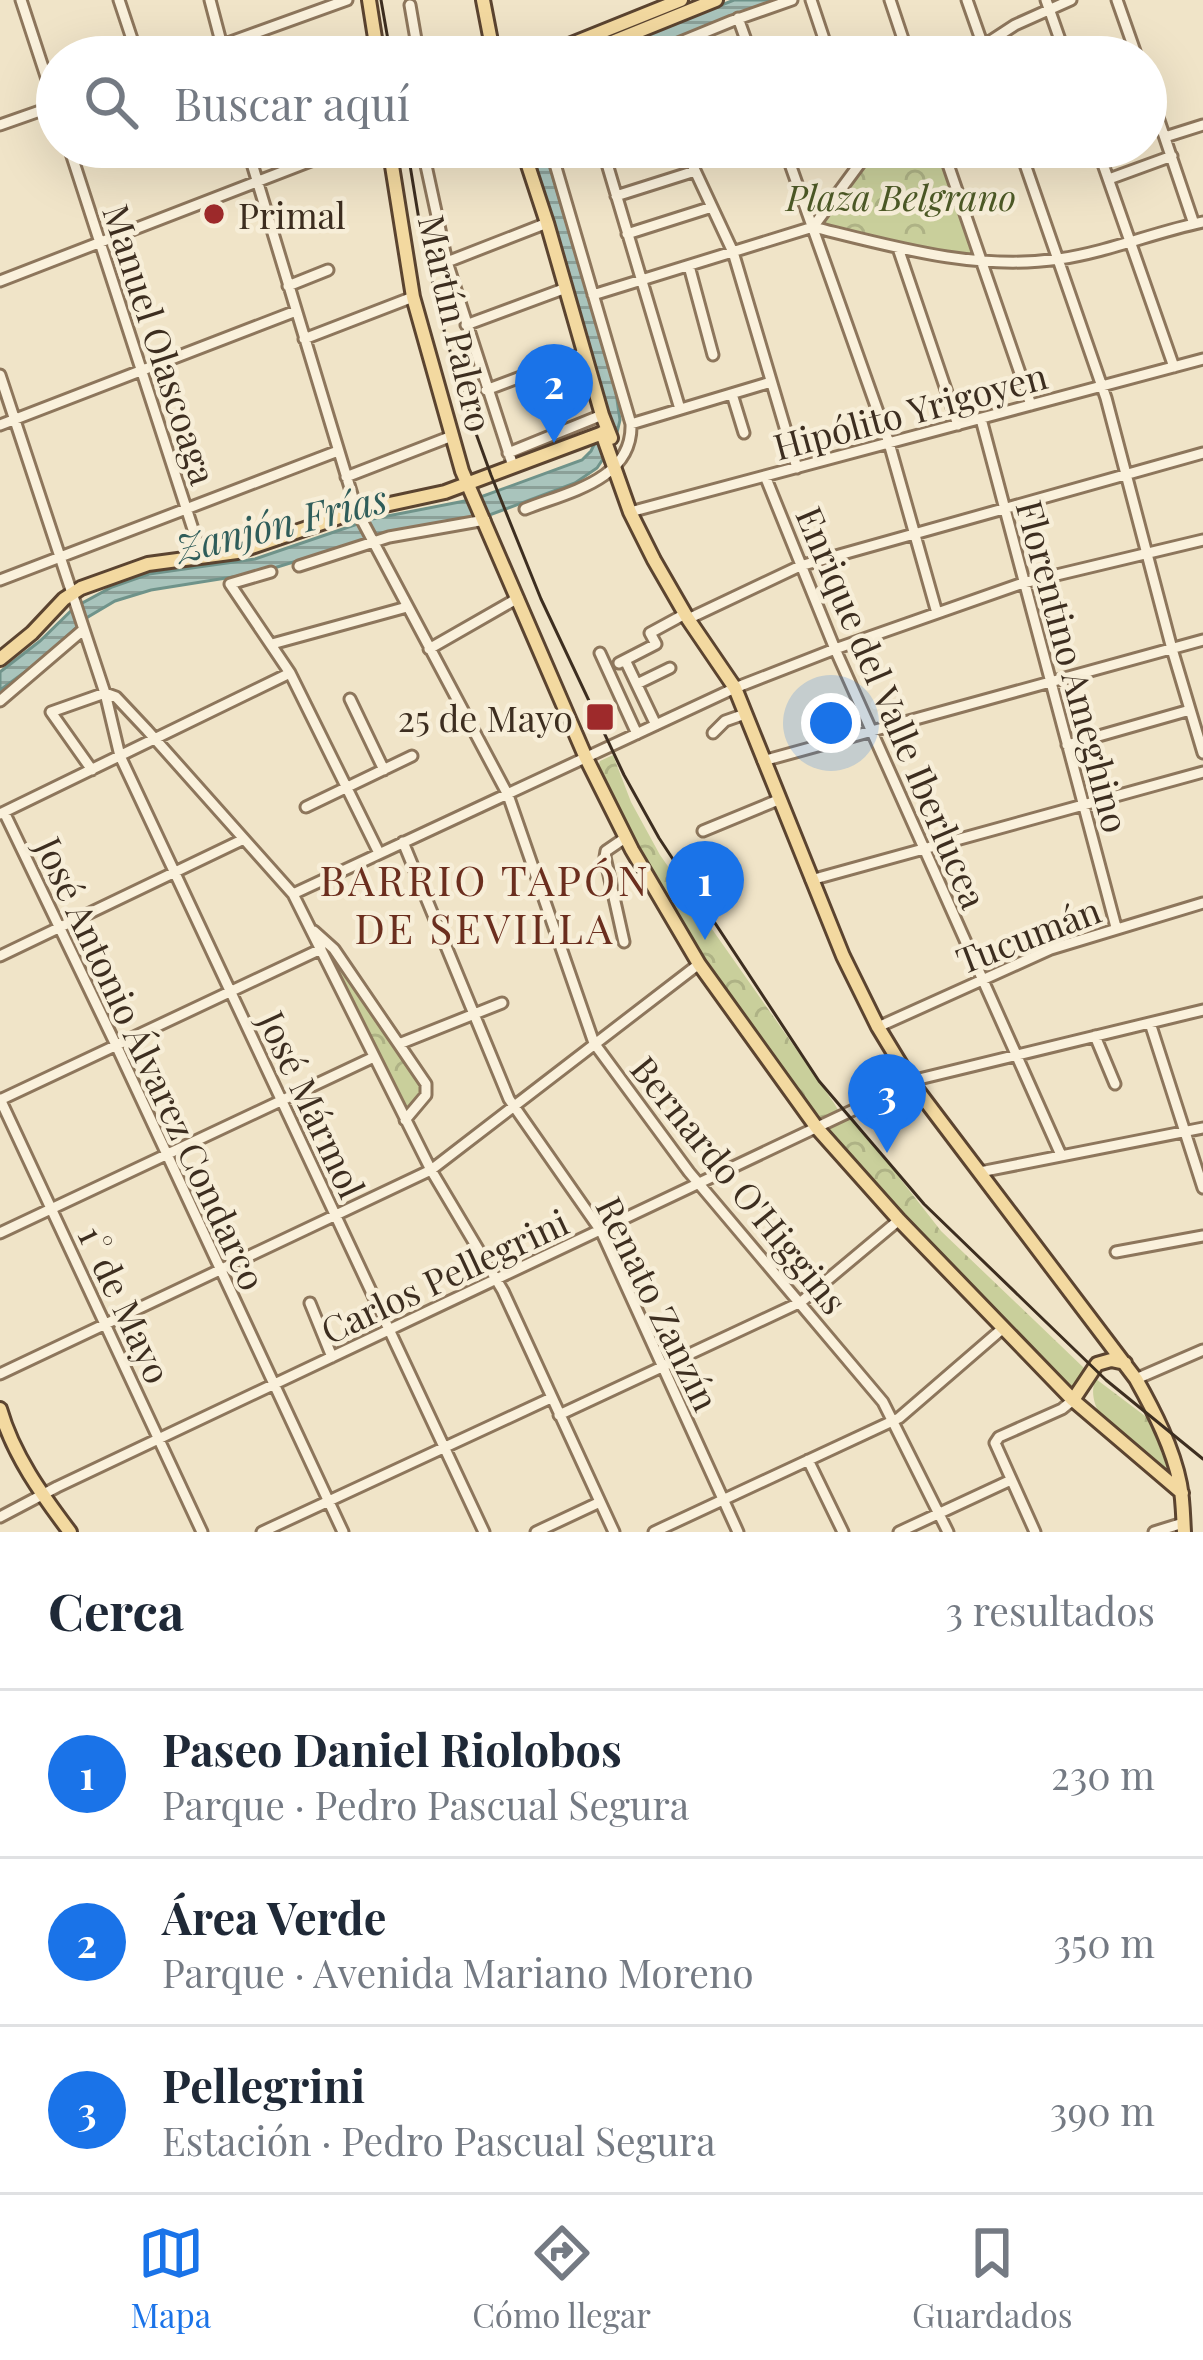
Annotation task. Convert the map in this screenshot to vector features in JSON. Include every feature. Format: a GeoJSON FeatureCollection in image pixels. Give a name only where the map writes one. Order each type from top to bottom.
{"type":"FeatureCollection","features":[{"type":"Feature","properties":{"kind":"main road"},"geometry":{"type":"LineString","coordinates":[[368,0],[374,36]]}},
{"type":"Feature","properties":{"kind":"main road"},"geometry":{"type":"LineString","coordinates":[[483,0],[489,36]]}},
{"type":"Feature","properties":{"kind":"main road"},"geometry":{"type":"LineString","coordinates":[[591,36],[681,0]]}},
{"type":"Feature","properties":{"kind":"main road"},"geometry":{"type":"LineString","coordinates":[[627,36],[716,0]]}},
{"type":"Feature","properties":{"kind":"main road","name":"Martín Palero"},"geometry":{"type":"LineString","coordinates":[[392,168],[413,297],[467,485],[586,758],[699,964],[818,1128],[899,1220],[1073,1400],[1182,1493]]}},
{"type":"Feature","properties":{"kind":"main road"},"geometry":{"type":"LineString","coordinates":[[529,168],[605,436],[634,511],[686,617],[735,688],[843,956],[912,1083],[1136,1379],[1168,1448],[1182,1493],[1184,1527]]}},
{"type":"Feature","properties":{"kind":"main road"},"geometry":{"type":"LineString","coordinates":[[0,659],[78,614],[148,564],[365,529],[437,494],[467,485],[510,460],[605,436]]}},
{"type":"Feature","properties":{"kind":"main road"},"geometry":{"type":"LineString","coordinates":[[437,494],[453,478],[456,451]]}},
{"type":"Feature","properties":{"kind":"main road"},"geometry":{"type":"LineString","coordinates":[[1073,1400],[1097,1364],[1126,1363]]}},
{"type":"Feature","properties":{"kind":"main road"},"geometry":{"type":"LineString","coordinates":[[1089,1372],[1090,1414]]}},
{"type":"Feature","properties":{"kind":"main road"},"geometry":{"type":"LineString","coordinates":[[0,1409],[42,1495],[70,1532]]}},
{"type":"Feature","properties":{"kind":"street"},"geometry":{"type":"LineString","coordinates":[[21,0],[36,45]]}},
{"type":"Feature","properties":{"kind":"street"},"geometry":{"type":"LineString","coordinates":[[119,0],[131,36]]}},
{"type":"Feature","properties":{"kind":"street"},"geometry":{"type":"LineString","coordinates":[[210,0],[220,36]]}},
{"type":"Feature","properties":{"kind":"street"},"geometry":{"type":"LineString","coordinates":[[260,36],[347,0]]}},
{"type":"Feature","properties":{"kind":"street"},"geometry":{"type":"LineString","coordinates":[[694,36],[792,0]]}},
{"type":"Feature","properties":{"kind":"street"},"geometry":{"type":"LineString","coordinates":[[811,0],[823,36]]}},
{"type":"Feature","properties":{"kind":"street"},"geometry":{"type":"LineString","coordinates":[[890,0],[902,36]]}},
{"type":"Feature","properties":{"kind":"street"},"geometry":{"type":"LineString","coordinates":[[967,0],[979,36]]}},
{"type":"Feature","properties":{"kind":"street"},"geometry":{"type":"LineString","coordinates":[[996,36],[1047,4],[1071,0]]}},
{"type":"Feature","properties":{"kind":"street"},"geometry":{"type":"LineString","coordinates":[[1117,0],[1130,36]]}},
{"type":"Feature","properties":{"kind":"street"},"geometry":{"type":"LineString","coordinates":[[1047,4],[1058,36]]}},
{"type":"Feature","properties":{"kind":"street"},"geometry":{"type":"LineString","coordinates":[[410,5],[415,36]]}},
{"type":"Feature","properties":{"kind":"street"},"geometry":{"type":"LineString","coordinates":[[738,18],[744,36]]}},
{"type":"Feature","properties":{"kind":"street"},"geometry":{"type":"LineString","coordinates":[[0,125],[36,113]]}},
{"type":"Feature","properties":{"kind":"street"},"geometry":{"type":"LineString","coordinates":[[1167,137],[1203,124]]}},
{"type":"Feature","properties":{"kind":"street"},"geometry":{"type":"LineString","coordinates":[[593,296],[813,226],[983,263],[1060,259],[1199,223],[1167,140]]}},
{"type":"Feature","properties":{"kind":"street"},"geometry":{"type":"LineString","coordinates":[[1167,158],[1172,156]]}},
{"type":"Feature","properties":{"kind":"street","name":"Manuel Olascoaga"},"geometry":{"type":"LineString","coordinates":[[76,168],[202,557]]}},
{"type":"Feature","properties":{"kind":"street","name":"Bernardo O'Higgins"},"geometry":{"type":"LineString","coordinates":[[253,168],[365,529],[508,795],[594,1043],[699,1184],[884,1402],[948,1532]]}},
{"type":"Feature","properties":{"kind":"street"},"geometry":{"type":"LineString","coordinates":[[0,281],[292,168]]}},
{"type":"Feature","properties":{"kind":"street","name":"Martín Palero"},"geometry":{"type":"LineString","coordinates":[[427,168],[447,262],[510,460]]}},
{"type":"Feature","properties":{"kind":"street"},"geometry":{"type":"LineString","coordinates":[[525,509],[618,466],[629,447],[632,424],[556,168]]}},
{"type":"Feature","properties":{"kind":"street"},"geometry":{"type":"LineString","coordinates":[[608,168],[680,409]]}},
{"type":"Feature","properties":{"kind":"street"},"geometry":{"type":"LineString","coordinates":[[694,168],[733,253],[797,468]]}},
{"type":"Feature","properties":{"kind":"street"},"geometry":{"type":"LineString","coordinates":[[792,168],[890,443],[937,613]]}},
{"type":"Feature","properties":{"kind":"street"},"geometry":{"type":"LineString","coordinates":[[813,226],[853,168]]}},
{"type":"Feature","properties":{"kind":"street"},"geometry":{"type":"LineString","coordinates":[[949,168],[1031,405]]}},
{"type":"Feature","properties":{"kind":"street"},"geometry":{"type":"LineString","coordinates":[[1027,168],[1102,386],[1203,752]]}},
{"type":"Feature","properties":{"kind":"street"},"geometry":{"type":"LineString","coordinates":[[1104,168],[1174,367]]}},
{"type":"Feature","properties":{"kind":"street"},"geometry":{"type":"LineString","coordinates":[[1108,178],[1137,168]]}},
{"type":"Feature","properties":{"kind":"street"},"geometry":{"type":"LineString","coordinates":[[616,196],[695,171]]}},
{"type":"Feature","properties":{"kind":"street"},"geometry":{"type":"LineString","coordinates":[[628,234],[712,207]]}},
{"type":"Feature","properties":{"kind":"street"},"geometry":{"type":"LineString","coordinates":[[447,262],[547,223]]}},
{"type":"Feature","properties":{"kind":"street"},"geometry":{"type":"LineString","coordinates":[[898,248],[958,425]]}},
{"type":"Feature","properties":{"kind":"street"},"geometry":{"type":"LineString","coordinates":[[688,266],[713,355]]}},
{"type":"Feature","properties":{"kind":"street"},"geometry":{"type":"LineString","coordinates":[[288,286],[328,270]]}},
{"type":"Feature","properties":{"kind":"street"},"geometry":{"type":"LineString","coordinates":[[466,325],[566,288]]}},
{"type":"Feature","properties":{"kind":"street"},"geometry":{"type":"LineString","coordinates":[[304,339],[413,297]]}},
{"type":"Feature","properties":{"kind":"street"},"geometry":{"type":"LineString","coordinates":[[0,425],[296,311]]}},
{"type":"Feature","properties":{"kind":"street"},"geometry":{"type":"LineString","coordinates":[[486,389],[584,353]]}},
{"type":"Feature","properties":{"kind":"street","name":"Hipólito Yrigoyen"},"geometry":{"type":"LineString","coordinates":[[634,511],[1203,359]]}},
{"type":"Feature","properties":{"kind":"street","name":"José Mármol"},"geometry":{"type":"LineString","coordinates":[[0,375],[105,693],[120,756],[484,1532]]}},
{"type":"Feature","properties":{"kind":"street"},"geometry":{"type":"LineString","coordinates":[[632,424],[771,382]]}},
{"type":"Feature","properties":{"kind":"street"},"geometry":{"type":"LineString","coordinates":[[732,394],[744,433]]}},
{"type":"Feature","properties":{"kind":"street"},"geometry":{"type":"LineString","coordinates":[[510,460],[602,416]]}},
{"type":"Feature","properties":{"kind":"street","name":"Florentino Ameghino"},"geometry":{"type":"LineString","coordinates":[[980,419],[1116,928]]}},
{"type":"Feature","properties":{"kind":"street"},"geometry":{"type":"LineString","coordinates":[[346,477],[452,436]]}},
{"type":"Feature","properties":{"kind":"street"},"geometry":{"type":"LineString","coordinates":[[0,580],[338,451]]}},
{"type":"Feature","properties":{"kind":"street"},"geometry":{"type":"LineString","coordinates":[[656,725],[622,661],[656,644],[650,633],[800,566],[1203,453]]}},
{"type":"Feature","properties":{"kind":"street","name":"Enrique del Valle Iberlucea"},"geometry":{"type":"LineString","coordinates":[[765,476],[980,980],[1061,1156]]}},
{"type":"Feature","properties":{"kind":"street"},"geometry":{"type":"LineString","coordinates":[[299,566],[365,529],[481,511]]}},
{"type":"Feature","properties":{"kind":"street"},"geometry":{"type":"LineString","coordinates":[[293,893],[735,688],[1023,583],[1203,540]]}},
{"type":"Feature","properties":{"kind":"street"},"geometry":{"type":"LineString","coordinates":[[271,572],[230,584],[290,674],[379,854]]}},
{"type":"Feature","properties":{"kind":"street"},"geometry":{"type":"LineString","coordinates":[[429,649],[518,598]]}},
{"type":"Feature","properties":{"kind":"street"},"geometry":{"type":"LineString","coordinates":[[272,644],[407,607]]}},
{"type":"Feature","properties":{"kind":"street"},"geometry":{"type":"LineString","coordinates":[[0,701],[78,614]]}},
{"type":"Feature","properties":{"kind":"street"},"geometry":{"type":"LineString","coordinates":[[762,761],[1203,640]]}},
{"type":"Feature","properties":{"kind":"street"},"geometry":{"type":"LineString","coordinates":[[600,653],[637,734]]}},
{"type":"Feature","properties":{"kind":"street"},"geometry":{"type":"LineString","coordinates":[[637,684],[670,668]]}},
{"type":"Feature","properties":{"kind":"street"},"geometry":{"type":"LineString","coordinates":[[2,813],[290,674]]}},
{"type":"Feature","properties":{"kind":"street"},"geometry":{"type":"LineString","coordinates":[[92,770],[51,712],[105,693],[116,697],[293,893],[430,1170],[497,1279],[614,1532]]}},
{"type":"Feature","properties":{"kind":"street"},"geometry":{"type":"LineString","coordinates":[[350,698],[384,770]]}},
{"type":"Feature","properties":{"kind":"street"},"geometry":{"type":"LineString","coordinates":[[1066,745],[1190,710]]}},
{"type":"Feature","properties":{"kind":"street"},"geometry":{"type":"LineString","coordinates":[[713,733],[725,721],[745,714]]}},
{"type":"Feature","properties":{"kind":"street"},"geometry":{"type":"LineString","coordinates":[[306,807],[412,757]]}},
{"type":"Feature","properties":{"kind":"street"},"geometry":{"type":"LineString","coordinates":[[811,880],[1203,772]]}},
{"type":"Feature","properties":{"kind":"street"},"geometry":{"type":"LineString","coordinates":[[703,831],[778,800]]}},
{"type":"Feature","properties":{"kind":"street","name":"José Antonio Álvarez Condarco"},"geometry":{"type":"LineString","coordinates":[[2,813],[343,1532]]}},
{"type":"Feature","properties":{"kind":"street"},"geometry":{"type":"LineString","coordinates":[[0,956],[244,838]]}},
{"type":"Feature","properties":{"kind":"street"},"geometry":{"type":"LineString","coordinates":[[625,941],[604,856],[626,838]]}},
{"type":"Feature","properties":{"kind":"street","name":"Renato Zanzín"},"geometry":{"type":"LineString","coordinates":[[403,842],[513,1106],[601,1231],[738,1532]]}},
{"type":"Feature","properties":{"kind":"street","name":"Tucumán"},"geometry":{"type":"LineString","coordinates":[[878,1027],[1051,949],[1203,904]]}},
{"type":"Feature","properties":{"kind":"street"},"geometry":{"type":"LineString","coordinates":[[310,928],[334,949],[428,1088],[405,1120]]}},
{"type":"Feature","properties":{"kind":"street"},"geometry":{"type":"LineString","coordinates":[[0,1100],[321,950]]}},
{"type":"Feature","properties":{"kind":"street"},"geometry":{"type":"LineString","coordinates":[[0,1374],[430,1170],[699,964]]}},
{"type":"Feature","properties":{"kind":"street"},"geometry":{"type":"LineString","coordinates":[[399,1044],[502,1004]]}},
{"type":"Feature","properties":{"kind":"street","name":"Carlos Pellegrini"},"geometry":{"type":"LineString","coordinates":[[0,1517],[912,1083],[1203,1010]]}},
{"type":"Feature","properties":{"kind":"street"},"geometry":{"type":"LineString","coordinates":[[1150,1023],[1203,1187]]}},
{"type":"Feature","properties":{"kind":"street"},"geometry":{"type":"LineString","coordinates":[[1095,1036],[1115,1084]]}},
{"type":"Feature","properties":{"kind":"street"},"geometry":{"type":"LineString","coordinates":[[0,1233],[374,1057]]}},
{"type":"Feature","properties":{"kind":"street","name":"1° de Mayo"},"geometry":{"type":"LineString","coordinates":[[0,1100],[202,1532]]}},
{"type":"Feature","properties":{"kind":"street"},"geometry":{"type":"LineString","coordinates":[[980,1172],[1203,1128]]}},
{"type":"Feature","properties":{"kind":"street"},"geometry":{"type":"LineString","coordinates":[[559,1415],[801,1302],[899,1220]]}},
{"type":"Feature","properties":{"kind":"street"},"geometry":{"type":"LineString","coordinates":[[1116,1252],[1203,1236]]}},
{"type":"Feature","properties":{"kind":"street"},"geometry":{"type":"LineString","coordinates":[[310,1304],[332,1358]]}},
{"type":"Feature","properties":{"kind":"street"},"geometry":{"type":"LineString","coordinates":[[654,1532],[895,1420],[1002,1328]]}},
{"type":"Feature","properties":{"kind":"street"},"geometry":{"type":"LineString","coordinates":[[1136,1379],[1203,1351]]}},
{"type":"Feature","properties":{"kind":"street"},"geometry":{"type":"LineString","coordinates":[[262,1532],[551,1398]]}},
{"type":"Feature","properties":{"kind":"street"},"geometry":{"type":"LineString","coordinates":[[1035,1532],[995,1443],[1073,1400]]}},
{"type":"Feature","properties":{"kind":"street"},"geometry":{"type":"LineString","coordinates":[[808,1460],[843,1532]]}},
{"type":"Feature","properties":{"kind":"street"},"geometry":{"type":"LineString","coordinates":[[899,1532],[1011,1480]]}},
{"type":"Feature","properties":{"kind":"street"},"geometry":{"type":"LineString","coordinates":[[536,1532],[600,1502]]}},
{"type":"Feature","properties":{"kind":"street"},"geometry":{"type":"LineString","coordinates":[[1154,1532],[1184,1527]]}},
{"type":"Feature","properties":{"kind":"green space","name":"Plaza Belgrano"},"geometry":{"type":"Polygon","coordinates":[[[859,168],[948,168],[981,260],[900,247],[816,226],[859,168]]]}},
{"type":"Feature","properties":{"kind":"green space"},"geometry":{"type":"Polygon","coordinates":[[[613,755],[631,802],[660,855],[834,1103],[838,1110],[832,1116],[820,1119],[806,1103],[673,911],[597,771],[600,761],[613,755]]]}},
{"type":"Feature","properties":{"kind":"green space"},"geometry":{"type":"Polygon","coordinates":[[[333,955],[420,1085],[420,1094],[405,1109],[329,957],[333,955]]]}},
{"type":"Feature","properties":{"kind":"green space"},"geometry":{"type":"Polygon","coordinates":[[[852,1117],[941,1231],[1084,1368],[1076,1385],[1068,1389],[828,1133],[832,1126],[852,1117]]]}},
{"type":"Feature","properties":{"kind":"green space"},"geometry":{"type":"Polygon","coordinates":[[[1096,1379],[1149,1419],[1170,1475],[1101,1416],[1094,1398],[1096,1379]]]}},
{"type":"Feature","properties":{"kind":"water"},"geometry":{"type":"Polygon","coordinates":[[[734,0],[775,0],[683,36],[644,36],[734,0]]]}},
{"type":"Feature","properties":{"kind":"water"},"geometry":{"type":"Polygon","coordinates":[[[537,168],[550,168],[615,386],[620,420],[615,441],[597,468],[575,483],[484,517],[387,533],[258,573],[151,590],[115,601],[88,617],[0,690],[0,672],[75,607],[112,587],[149,574],[255,559],[372,519],[475,499],[582,460],[605,422],[537,168]]]}},
{"type":"Feature","properties":{"kind":"tram line"},"geometry":{"type":"LineString","coordinates":[[381,0],[387,36]]}},
{"type":"Feature","properties":{"kind":"tram line"},"geometry":{"type":"LineString","coordinates":[[410,168],[444,330],[491,475],[541,599],[659,838],[819,1081],[924,1204],[1106,1380],[1203,1459]]}},
{"type":"Feature","properties":{"kind":"place","name":"Primal"},"geometry":{"type":"Point","coordinates":[214,214]}},
{"type":"Feature","properties":{"kind":"place","name":"Área Verde"},"geometry":{"type":"Point","coordinates":[554,443]}},
{"type":"Feature","properties":{"kind":"place","name":"25 de Mayo"},"geometry":{"type":"Point","coordinates":[600,717]}},
{"type":"Feature","properties":{"kind":"place","name":"Paseo Daniel Riolobos"},"geometry":{"type":"Point","coordinates":[705,940]}},
{"type":"Feature","properties":{"kind":"place","name":"Pellegrini"},"geometry":{"type":"Point","coordinates":[887,1153]}},
{"type":"Feature","properties":{"kind":"district","name":"BARRIO TAPÓN DE SEVILLA"},"geometry":{"type":"Point","coordinates":[485,903]}},
{"type":"Feature","properties":{"kind":"water label","name":"Zanjón Frías"},"geometry":{"type":"Point","coordinates":[281,522]}}]}
